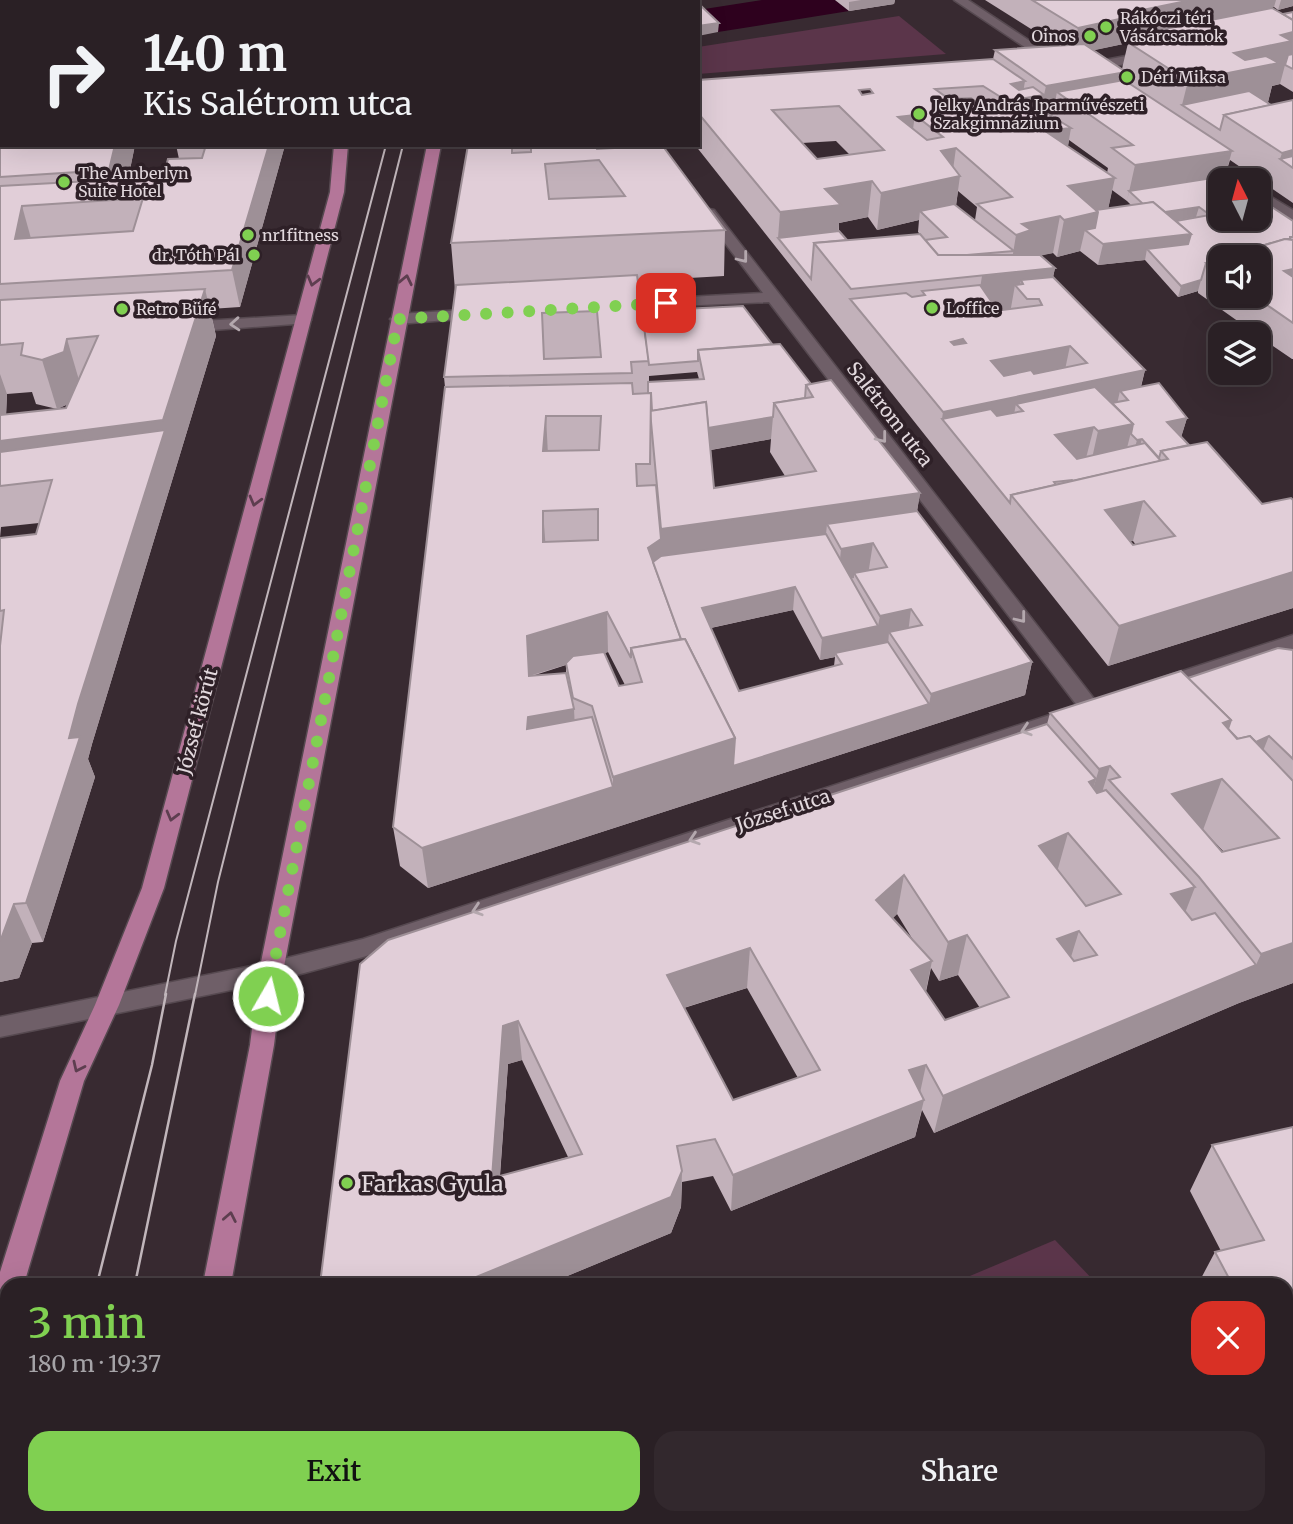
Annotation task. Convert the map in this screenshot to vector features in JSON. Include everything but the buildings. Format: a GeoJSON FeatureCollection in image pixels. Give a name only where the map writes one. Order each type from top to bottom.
{"type":"FeatureCollection","features":[{"type":"Feature","properties":{"kind":"main road","name":"József körút"},"geometry":{"type":"LineString","coordinates":[[12,1278],[72,1080],[107,1005],[153,888],[337,192],[341,147]]}},
{"type":"Feature","properties":{"kind":"main road"},"geometry":{"type":"LineString","coordinates":[[218,1278],[262,1045],[271,972],[434,147]]}},
{"type":"Feature","properties":{"kind":"street"},"geometry":{"type":"LineString","coordinates":[[960,0],[1092,85]]}},
{"type":"Feature","properties":{"kind":"street"},"geometry":{"type":"LineString","coordinates":[[1044,72],[1069,71],[1160,54]]}},
{"type":"Feature","properties":{"kind":"street"},"geometry":{"type":"LineString","coordinates":[[1193,151],[1219,168]]}},
{"type":"Feature","properties":{"kind":"street","name":"Salétrom utca"},"geometry":{"type":"LineString","coordinates":[[698,199],[1098,707]]}},
{"type":"Feature","properties":{"kind":"street"},"geometry":{"type":"LineString","coordinates":[[1271,202],[1293,216]]}},
{"type":"Feature","properties":{"kind":"street"},"geometry":{"type":"LineString","coordinates":[[592,307],[773,297]]}},
{"type":"Feature","properties":{"kind":"street"},"geometry":{"type":"LineString","coordinates":[[398,319],[495,313]]}},
{"type":"Feature","properties":{"kind":"street"},"geometry":{"type":"LineString","coordinates":[[165,329],[303,320]]}},
{"type":"Feature","properties":{"kind":"street"},"geometry":{"type":"LineString","coordinates":[[1142,692],[1290,648]]}},
{"type":"Feature","properties":{"kind":"street","name":"József utca"},"geometry":{"type":"LineString","coordinates":[[0,1027],[271,972],[376,943],[1098,707]]}},
{"type":"Feature","properties":{"kind":"shaded area"},"geometry":{"type":"Polygon","coordinates":[[[762,0],[835,0],[849,11],[718,32],[700,15],[700,10],[762,0]]]}},
{"type":"Feature","properties":{"kind":"shaded area"},"geometry":{"type":"Polygon","coordinates":[[[899,16],[946,54],[700,74],[700,47],[899,16]]]}},
{"type":"Feature","properties":{"kind":"shaded area"},"geometry":{"type":"Polygon","coordinates":[[[1055,1240],[1091,1278],[965,1278],[1055,1240]]]}},
{"type":"Feature","properties":{"kind":"tram line"},"geometry":{"type":"LineString","coordinates":[[165,995],[176,941],[385,147]]}},
{"type":"Feature","properties":{"kind":"tram line"},"geometry":{"type":"LineString","coordinates":[[195,995],[218,882],[402,147]]}},
{"type":"Feature","properties":{"kind":"tram line"},"geometry":{"type":"LineString","coordinates":[[99,1278],[152,1065],[166,994]]}},
{"type":"Feature","properties":{"kind":"tram line"},"geometry":{"type":"LineString","coordinates":[[136,1278],[195,994]]}},
{"type":"Feature","properties":{"kind":"place","name":"Rákóczi téri Vásárcsarnok"},"geometry":{"type":"Point","coordinates":[1106,27]}},
{"type":"Feature","properties":{"kind":"place","name":"Oinos"},"geometry":{"type":"Point","coordinates":[1090,36]}},
{"type":"Feature","properties":{"kind":"place","name":"Déri Miksa"},"geometry":{"type":"Point","coordinates":[1127,77]}},
{"type":"Feature","properties":{"kind":"place","name":"Jelky András Iparművészeti Szakgimnázium"},"geometry":{"type":"Point","coordinates":[919,114]}},
{"type":"Feature","properties":{"kind":"place","name":"The Amberlyn Suite Hotel"},"geometry":{"type":"Point","coordinates":[64,182]}},
{"type":"Feature","properties":{"kind":"place","name":"nr1fitness"},"geometry":{"type":"Point","coordinates":[248,235]}},
{"type":"Feature","properties":{"kind":"place","name":"dr. Tóth Pál"},"geometry":{"type":"Point","coordinates":[254,255]}},
{"type":"Feature","properties":{"kind":"place","name":"Loffice"},"geometry":{"type":"Point","coordinates":[932,308]}},
{"type":"Feature","properties":{"kind":"place","name":"Retro Büfé"},"geometry":{"type":"Point","coordinates":[122,309]}},
{"type":"Feature","properties":{"kind":"place","name":"Farkas Gyula"},"geometry":{"type":"Point","coordinates":[347,1183]}},
{"type":"Feature","properties":{"kind":"route"},"geometry":{"type":"LineString","coordinates":[[268,996],[398,319],[666,303]]}}]}
